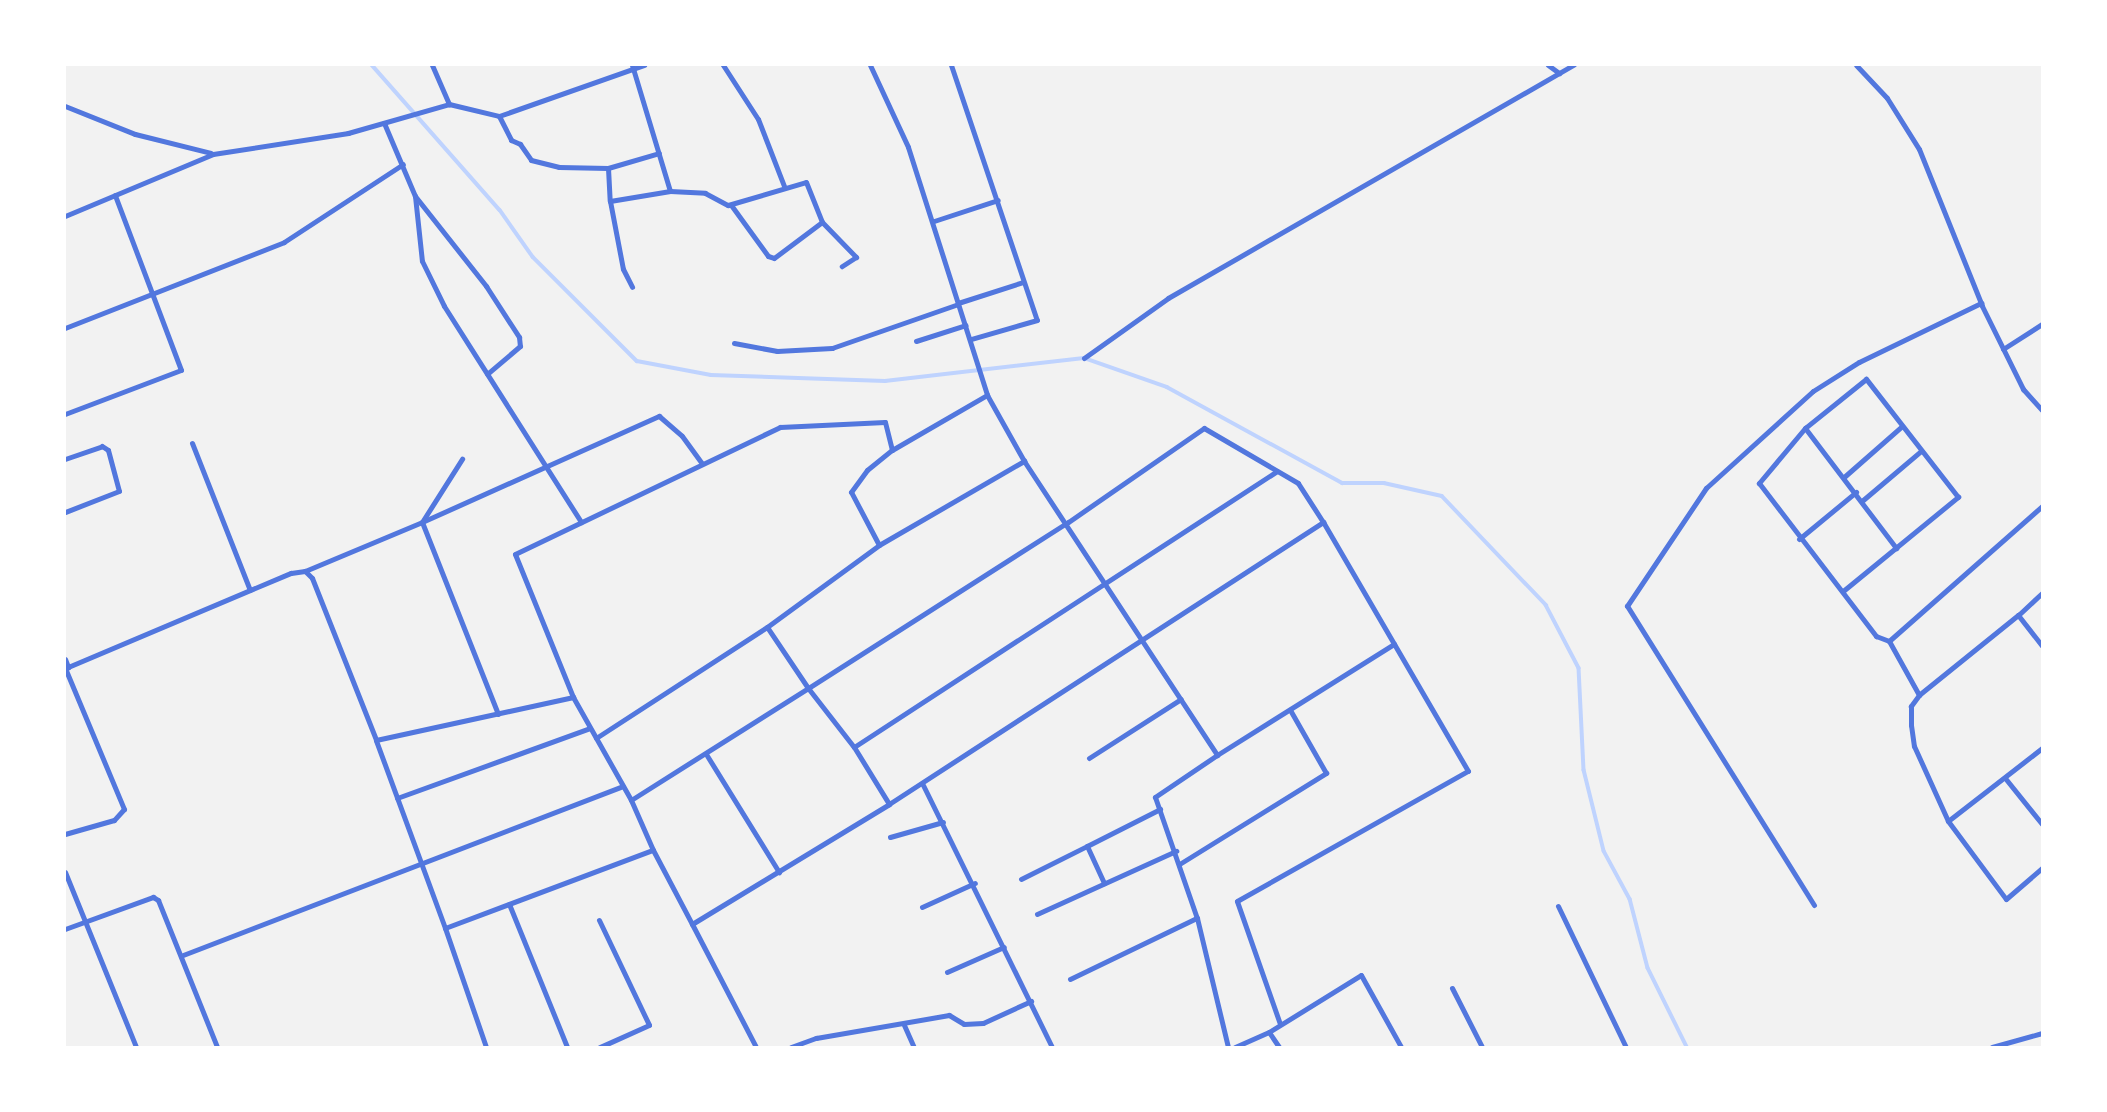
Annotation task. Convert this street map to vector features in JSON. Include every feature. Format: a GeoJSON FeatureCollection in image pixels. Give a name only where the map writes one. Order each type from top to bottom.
{"type":"FeatureCollection","features":[{"type":"Feature","properties":{"kind":"street"},"geometry":{"type":"LineString","coordinates":[[432,65],[449,104]]}},
{"type":"Feature","properties":{"kind":"street"},"geometry":{"type":"LineString","coordinates":[[65,216],[214,154],[384,123],[449,104],[499,116],[644,65]]}},
{"type":"Feature","properties":{"kind":"street"},"geometry":{"type":"LineString","coordinates":[[723,65],[758,119],[784,187]]}},
{"type":"Feature","properties":{"kind":"street"},"geometry":{"type":"LineString","coordinates":[[870,65],[908,146],[971,339],[986,395],[1024,461],[1068,523],[1217,755]]}},
{"type":"Feature","properties":{"kind":"street"},"geometry":{"type":"LineString","coordinates":[[951,65],[1037,320],[971,339]]}},
{"type":"Feature","properties":{"kind":"street"},"geometry":{"type":"LineString","coordinates":[[1548,65],[1559,73]]}},
{"type":"Feature","properties":{"kind":"street"},"geometry":{"type":"LineString","coordinates":[[1084,358],[1168,298],[1574,65]]}},
{"type":"Feature","properties":{"kind":"street"},"geometry":{"type":"LineString","coordinates":[[1856,65],[1887,98],[1919,149],[1980,303],[2022,389],[2042,410]]}},
{"type":"Feature","properties":{"kind":"street"},"geometry":{"type":"LineString","coordinates":[[633,67],[670,191]]}},
{"type":"Feature","properties":{"kind":"street"},"geometry":{"type":"LineString","coordinates":[[65,106],[135,134],[214,154]]}},
{"type":"Feature","properties":{"kind":"street"},"geometry":{"type":"LineString","coordinates":[[499,116],[511,140],[520,144],[531,160],[559,167],[608,168],[659,153]]}},
{"type":"Feature","properties":{"kind":"street"},"geometry":{"type":"LineString","coordinates":[[384,123],[415,196],[422,261],[487,374],[581,523]]}},
{"type":"Feature","properties":{"kind":"street"},"geometry":{"type":"LineString","coordinates":[[65,328],[284,242],[403,164]]}},
{"type":"Feature","properties":{"kind":"street"},"geometry":{"type":"LineString","coordinates":[[608,168],[610,201],[623,269],[632,286]]}},
{"type":"Feature","properties":{"kind":"street"},"geometry":{"type":"LineString","coordinates":[[731,205],[806,182],[822,222],[856,257],[842,266]]}},
{"type":"Feature","properties":{"kind":"street"},"geometry":{"type":"LineString","coordinates":[[610,201],[670,191],[705,193],[731,205],[768,256],[774,258],[822,222]]}},
{"type":"Feature","properties":{"kind":"street"},"geometry":{"type":"LineString","coordinates":[[65,414],[181,370],[115,195]]}},
{"type":"Feature","properties":{"kind":"street"},"geometry":{"type":"LineString","coordinates":[[415,196],[486,286],[519,337],[520,346],[487,374]]}},
{"type":"Feature","properties":{"kind":"street"},"geometry":{"type":"LineString","coordinates":[[934,221],[998,200]]}},
{"type":"Feature","properties":{"kind":"street"},"geometry":{"type":"LineString","coordinates":[[734,343],[800,352],[832,348],[1023,282]]}},
{"type":"Feature","properties":{"kind":"street"},"geometry":{"type":"LineString","coordinates":[[1814,905],[1627,606],[1706,488],[1805,398],[1859,362],[1980,303]]}},
{"type":"Feature","properties":{"kind":"street"},"geometry":{"type":"LineString","coordinates":[[2003,349],[2042,324]]}},
{"type":"Feature","properties":{"kind":"street"},"geometry":{"type":"LineString","coordinates":[[916,341],[966,325]]}},
{"type":"Feature","properties":{"kind":"street"},"geometry":{"type":"LineString","coordinates":[[1843,592],[1958,496],[1901,427],[1866,379],[1805,428],[1759,483],[1799,539],[1876,636],[1889,642],[1919,695]]}},
{"type":"Feature","properties":{"kind":"street"},"geometry":{"type":"LineString","coordinates":[[879,545],[851,492],[867,470],[892,450],[986,395]]}},
{"type":"Feature","properties":{"kind":"street"},"geometry":{"type":"LineString","coordinates":[[66,667],[422,522],[659,416],[682,436],[702,464]]}},
{"type":"Feature","properties":{"kind":"street"},"geometry":{"type":"LineString","coordinates":[[756,1047],[653,850],[631,800],[573,697],[515,554],[780,427],[885,422],[892,450]]}},
{"type":"Feature","properties":{"kind":"street"},"geometry":{"type":"LineString","coordinates":[[1844,477],[1901,427]]}},
{"type":"Feature","properties":{"kind":"street"},"geometry":{"type":"LineString","coordinates":[[631,800],[1068,523],[1204,428],[1298,483],[1468,771],[1237,901],[1279,1047]]}},
{"type":"Feature","properties":{"kind":"street"},"geometry":{"type":"LineString","coordinates":[[1805,428],[1863,500],[1896,548]]}},
{"type":"Feature","properties":{"kind":"street"},"geometry":{"type":"LineString","coordinates":[[192,443],[250,590]]}},
{"type":"Feature","properties":{"kind":"street"},"geometry":{"type":"LineString","coordinates":[[65,459],[102,446],[108,450],[119,491],[65,512]]}},
{"type":"Feature","properties":{"kind":"street"},"geometry":{"type":"LineString","coordinates":[[1863,500],[1921,451]]}},
{"type":"Feature","properties":{"kind":"street"},"geometry":{"type":"LineString","coordinates":[[422,522],[462,459]]}},
{"type":"Feature","properties":{"kind":"street"},"geometry":{"type":"LineString","coordinates":[[596,738],[767,626],[879,545],[1024,461]]}},
{"type":"Feature","properties":{"kind":"street"},"geometry":{"type":"LineString","coordinates":[[854,747],[1277,471]]}},
{"type":"Feature","properties":{"kind":"street"},"geometry":{"type":"LineString","coordinates":[[1799,539],[1856,492]]}},
{"type":"Feature","properties":{"kind":"street"},"geometry":{"type":"LineString","coordinates":[[1889,642],[2042,506]]}},
{"type":"Feature","properties":{"kind":"street"},"geometry":{"type":"LineString","coordinates":[[422,522],[498,714]]}},
{"type":"Feature","properties":{"kind":"street"},"geometry":{"type":"LineString","coordinates":[[692,924],[923,785],[1323,522]]}},
{"type":"Feature","properties":{"kind":"street"},"geometry":{"type":"LineString","coordinates":[[305,571],[312,578],[376,740],[486,1047]]}},
{"type":"Feature","properties":{"kind":"street"},"geometry":{"type":"LineString","coordinates":[[2042,593],[1919,695],[1911,706],[1914,746],[1948,821],[2006,899],[2042,868]]}},
{"type":"Feature","properties":{"kind":"street"},"geometry":{"type":"LineString","coordinates":[[2018,615],[2042,646]]}},
{"type":"Feature","properties":{"kind":"street"},"geometry":{"type":"LineString","coordinates":[[767,626],[808,688],[854,747],[888,804]]}},
{"type":"Feature","properties":{"kind":"street"},"geometry":{"type":"LineString","coordinates":[[1218,1047],[1227,1045],[1197,918],[1181,863],[1155,797],[1394,644]]}},
{"type":"Feature","properties":{"kind":"street"},"geometry":{"type":"LineString","coordinates":[[65,659],[124,809],[114,820],[65,834]]}},
{"type":"Feature","properties":{"kind":"street"},"geometry":{"type":"LineString","coordinates":[[376,740],[573,697]]}},
{"type":"Feature","properties":{"kind":"street"},"geometry":{"type":"LineString","coordinates":[[1089,758],[1181,699]]}},
{"type":"Feature","properties":{"kind":"street"},"geometry":{"type":"LineString","coordinates":[[1181,863],[1326,773],[1290,710]]}},
{"type":"Feature","properties":{"kind":"street"},"geometry":{"type":"LineString","coordinates":[[397,798],[590,727]]}},
{"type":"Feature","properties":{"kind":"street"},"geometry":{"type":"LineString","coordinates":[[1948,821],[2042,748]]}},
{"type":"Feature","properties":{"kind":"street"},"geometry":{"type":"LineString","coordinates":[[706,754],[779,872]]}},
{"type":"Feature","properties":{"kind":"street"},"geometry":{"type":"LineString","coordinates":[[2006,778],[2042,824]]}},
{"type":"Feature","properties":{"kind":"street"},"geometry":{"type":"LineString","coordinates":[[923,785],[975,883],[1052,1047]]}},
{"type":"Feature","properties":{"kind":"street"},"geometry":{"type":"LineString","coordinates":[[183,955],[623,786]]}},
{"type":"Feature","properties":{"kind":"street"},"geometry":{"type":"LineString","coordinates":[[1021,879],[1160,809]]}},
{"type":"Feature","properties":{"kind":"street"},"geometry":{"type":"LineString","coordinates":[[890,837],[943,822]]}},
{"type":"Feature","properties":{"kind":"street"},"geometry":{"type":"LineString","coordinates":[[1087,846],[1104,883]]}},
{"type":"Feature","properties":{"kind":"street"},"geometry":{"type":"LineString","coordinates":[[445,928],[653,850]]}},
{"type":"Feature","properties":{"kind":"street"},"geometry":{"type":"LineString","coordinates":[[1037,914],[1176,851]]}},
{"type":"Feature","properties":{"kind":"street"},"geometry":{"type":"LineString","coordinates":[[65,872],[136,1047]]}},
{"type":"Feature","properties":{"kind":"street"},"geometry":{"type":"LineString","coordinates":[[922,907],[975,883]]}},
{"type":"Feature","properties":{"kind":"street"},"geometry":{"type":"LineString","coordinates":[[65,929],[153,897],[183,955],[218,1047]]}},
{"type":"Feature","properties":{"kind":"street"},"geometry":{"type":"LineString","coordinates":[[509,904],[567,1047]]}},
{"type":"Feature","properties":{"kind":"street"},"geometry":{"type":"LineString","coordinates":[[1558,906],[1581,960],[1626,1047]]}},
{"type":"Feature","properties":{"kind":"street"},"geometry":{"type":"LineString","coordinates":[[1070,979],[1197,918]]}},
{"type":"Feature","properties":{"kind":"street"},"geometry":{"type":"LineString","coordinates":[[599,920],[649,1025],[600,1047]]}},
{"type":"Feature","properties":{"kind":"street"},"geometry":{"type":"LineString","coordinates":[[947,972],[1004,947]]}},
{"type":"Feature","properties":{"kind":"street"},"geometry":{"type":"LineString","coordinates":[[1235,1047],[1275,1028],[1361,975],[1401,1047]]}},
{"type":"Feature","properties":{"kind":"street"},"geometry":{"type":"LineString","coordinates":[[1452,988],[1482,1047]]}},
{"type":"Feature","properties":{"kind":"street"},"geometry":{"type":"LineString","coordinates":[[791,1047],[816,1038],[904,1025],[949,1015],[964,1024],[983,1023],[1031,1002]]}},
{"type":"Feature","properties":{"kind":"street"},"geometry":{"type":"LineString","coordinates":[[904,1025],[914,1047]]}},
{"type":"Feature","properties":{"kind":"street"},"geometry":{"type":"LineString","coordinates":[[1992,1047],[2042,1033]]}},
{"type":"Feature","properties":{"kind":"waterway"},"geometry":{"type":"LineString","coordinates":[[372,65],[500,210],[533,257],[637,361],[711,375],[885,381],[1084,358],[1167,387],[1342,483],[1384,483],[1442,496],[1546,605],[1579,668],[1584,770],[1604,851],[1630,899],[1648,968],[1687,1047]]}}]}
